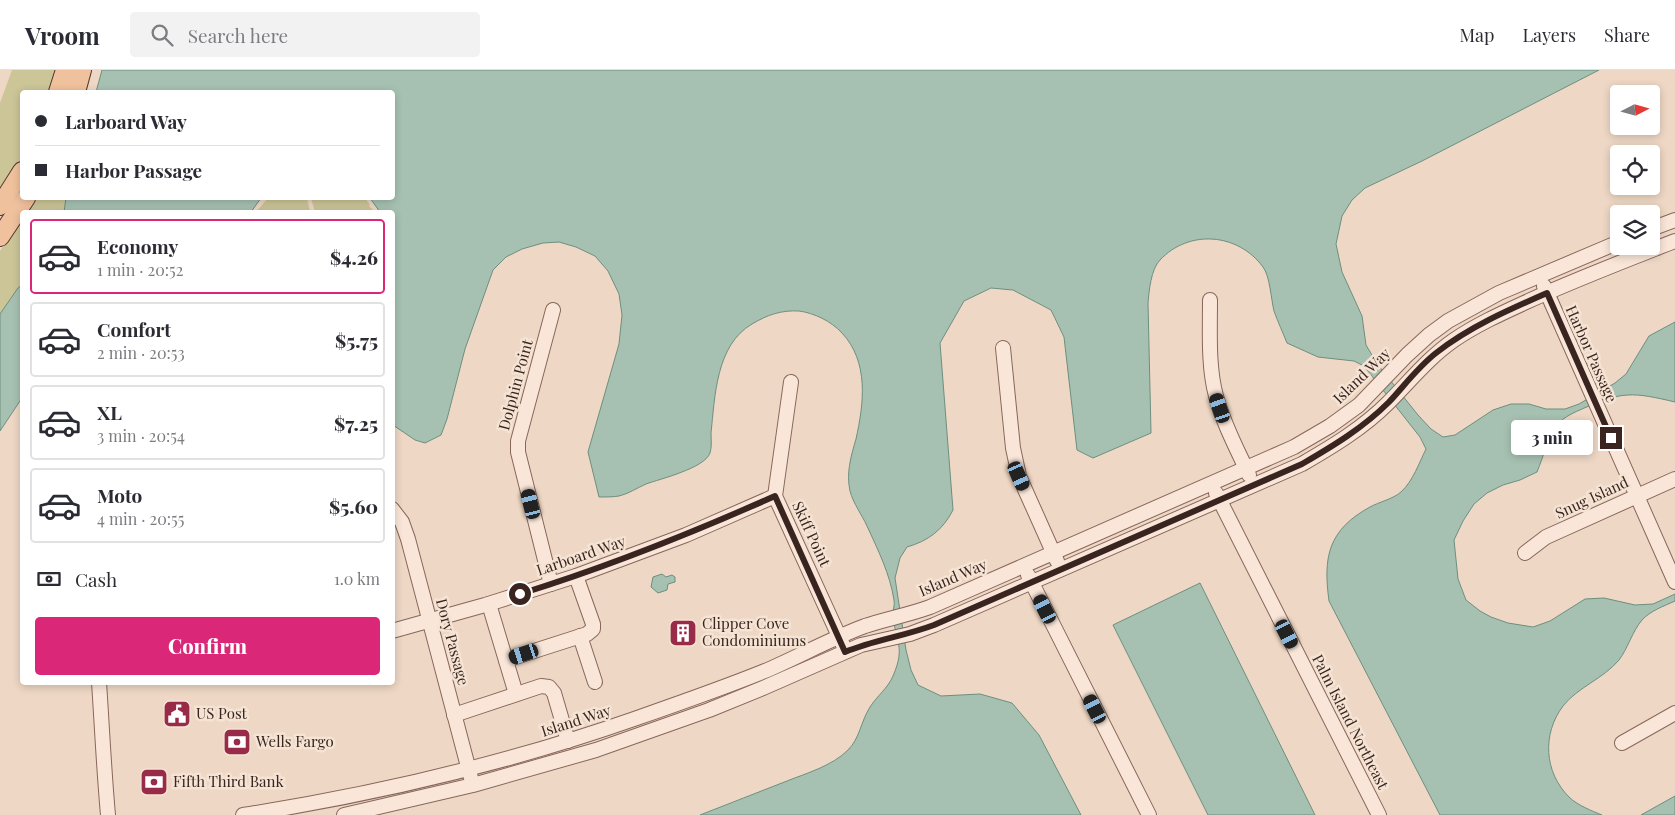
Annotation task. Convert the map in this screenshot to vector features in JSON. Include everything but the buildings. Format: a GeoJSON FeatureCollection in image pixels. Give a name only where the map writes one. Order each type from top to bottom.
{"type":"FeatureCollection","features":[{"type":"Feature","properties":{"kind":"main road"},"geometry":{"type":"LineString","coordinates":[[59,90],[65,70]]}},
{"type":"Feature","properties":{"kind":"main road"},"geometry":{"type":"LineString","coordinates":[[77,90],[82,70]]}},
{"type":"Feature","properties":{"kind":"main road"},"geometry":{"type":"LineString","coordinates":[[0,206],[20,174]]}},
{"type":"Feature","properties":{"kind":"main road"},"geometry":{"type":"LineString","coordinates":[[0,237],[25,200]]}},
{"type":"Feature","properties":{"kind":"street"},"geometry":{"type":"LineString","coordinates":[[1660,226],[1675,220]]}},
{"type":"Feature","properties":{"kind":"street"},"geometry":{"type":"LineString","coordinates":[[344,815],[473,785],[549,764],[642,734],[763,688],[861,645],[910,634],[1032,583],[1302,464],[1337,444],[1359,428],[1389,402],[1435,354],[1485,321],[1547,293],[1675,241]]}},
{"type":"Feature","properties":{"kind":"street","name":"Island Way"},"geometry":{"type":"LineString","coordinates":[[243,815],[357,795],[468,770],[568,741],[765,671],[864,627],[907,616],[1294,447],[1330,426],[1359,405],[1422,341],[1448,321],[1499,293],[1610,246]]}},
{"type":"Feature","properties":{"kind":"street","name":"Harbor Passage"},"geometry":{"type":"LineString","coordinates":[[1540,276],[1675,582]]}},
{"type":"Feature","properties":{"kind":"street"},"geometry":{"type":"LineString","coordinates":[[1210,300],[1212,372],[1216,396],[1224,420],[1254,485]]}},
{"type":"Feature","properties":{"kind":"street","name":"Dolphin Point"},"geometry":{"type":"LineString","coordinates":[[551,584],[518,452],[518,441],[553,310]]}},
{"type":"Feature","properties":{"kind":"street"},"geometry":{"type":"LineString","coordinates":[[1003,348],[1013,448],[1019,476],[1061,570]]}},
{"type":"Feature","properties":{"kind":"street","name":"Skiff Point"},"geometry":{"type":"LineString","coordinates":[[791,382],[775,496],[845,652]]}},
{"type":"Feature","properties":{"kind":"street","name":"Snug Island"},"geometry":{"type":"LineString","coordinates":[[1525,553],[1546,537],[1675,479]]}},
{"type":"Feature","properties":{"kind":"street","name":"Palm Island Northeast"},"geometry":{"type":"LineString","coordinates":[[1212,483],[1379,815]]}},
{"type":"Feature","properties":{"kind":"street","name":"Larboard Way"},"geometry":{"type":"LineString","coordinates":[[395,630],[489,604],[576,576],[686,535],[775,496]]}},
{"type":"Feature","properties":{"kind":"street","name":"Dory Passage"},"geometry":{"type":"LineString","coordinates":[[395,513],[402,522],[408,539],[473,785]]}},
{"type":"Feature","properties":{"kind":"street"},"geometry":{"type":"LineString","coordinates":[[1024,566],[1149,815]]}},
{"type":"Feature","properties":{"kind":"street"},"geometry":{"type":"LineString","coordinates":[[506,660],[587,634],[592,629],[593,624],[576,576]]}},
{"type":"Feature","properties":{"kind":"street"},"geometry":{"type":"LineString","coordinates":[[489,604],[516,694]]}},
{"type":"Feature","properties":{"kind":"street"},"geometry":{"type":"LineString","coordinates":[[580,636],[595,682]]}},
{"type":"Feature","properties":{"kind":"street"},"geometry":{"type":"LineString","coordinates":[[99,685],[108,815]]}},
{"type":"Feature","properties":{"kind":"street"},"geometry":{"type":"LineString","coordinates":[[454,715],[541,686],[549,687],[554,693],[568,741]]}},
{"type":"Feature","properties":{"kind":"street"},"geometry":{"type":"LineString","coordinates":[[1622,743],[1675,713]]}},
{"type":"Feature","properties":{"kind":"street"},"geometry":{"type":"LineString","coordinates":[[636,718],[642,734]]}},
{"type":"Feature","properties":{"kind":"shaded area"},"geometry":{"type":"Polygon","coordinates":[[[12,70],[61,70],[55,90],[20,90],[20,165],[0,197],[0,103],[12,70]]]}},
{"type":"Feature","properties":{"kind":"shaded area"},"geometry":{"type":"Polygon","coordinates":[[[102,70],[1599,70],[1422,161],[1365,188],[1352,200],[1342,216],[1336,244],[1342,272],[1362,316],[1366,345],[1378,365],[1418,415],[1431,429],[1443,437],[1455,435],[1493,410],[1511,404],[1529,404],[1546,409],[1565,409],[1579,404],[1615,383],[1626,374],[1649,336],[1675,322],[1675,402],[1648,396],[1618,396],[1596,403],[1567,417],[1559,423],[1552,434],[1537,472],[1487,493],[1474,504],[1454,540],[1458,579],[1466,600],[1480,611],[1508,623],[1533,627],[1550,621],[1585,599],[1604,598],[1635,605],[1653,604],[1675,594],[1675,601],[1653,611],[1642,620],[1613,667],[1569,699],[1556,717],[1552,729],[1549,753],[1551,765],[1561,787],[1576,803],[1602,815],[1440,815],[1329,601],[1327,585],[1328,558],[1337,535],[1356,516],[1401,492],[1412,477],[1426,449],[1420,437],[1364,366],[1354,361],[1318,357],[1287,343],[1274,311],[1269,282],[1263,267],[1253,256],[1240,247],[1213,239],[1185,243],[1172,250],[1160,260],[1153,274],[1148,303],[1151,433],[1093,458],[1077,450],[1064,337],[1051,310],[1013,290],[991,288],[964,301],[940,343],[953,510],[940,529],[922,542],[907,547],[900,558],[895,578],[911,670],[918,685],[941,696],[980,694],[1012,703],[1039,735],[1081,815],[700,815],[819,768],[842,756],[852,745],[867,712],[888,684],[897,666],[899,644],[894,623],[894,600],[890,581],[850,491],[849,471],[859,425],[862,383],[857,357],[851,344],[842,333],[822,318],[799,311],[786,311],[774,314],[752,324],[740,333],[724,358],[716,388],[711,451],[706,458],[691,468],[622,495],[599,497],[588,452],[619,344],[622,315],[619,294],[608,271],[595,256],[576,247],[559,242],[543,243],[522,249],[506,257],[493,270],[465,349],[441,435],[425,443],[415,440],[395,426],[395,210],[379,210],[371,200],[395,200],[395,90],[97,90],[102,70]]]}},
{"type":"Feature","properties":{"kind":"shaded area"},"geometry":{"type":"Polygon","coordinates":[[[35,200],[66,200],[64,210],[27,210],[35,200]]]}},
{"type":"Feature","properties":{"kind":"shaded area"},"geometry":{"type":"Polygon","coordinates":[[[66,200],[260,200],[252,210],[64,210],[66,200]]]}},
{"type":"Feature","properties":{"kind":"shaded area"},"geometry":{"type":"Polygon","coordinates":[[[266,200],[307,200],[310,210],[258,210],[266,200]]]}},
{"type":"Feature","properties":{"kind":"shaded area"},"geometry":{"type":"Polygon","coordinates":[[[312,200],[366,200],[373,210],[314,210],[312,200]]]}},
{"type":"Feature","properties":{"kind":"shaded area"},"geometry":{"type":"Polygon","coordinates":[[[20,221],[20,286],[0,314],[0,251],[20,221]]]}},
{"type":"Feature","properties":{"kind":"shaded area"},"geometry":{"type":"Polygon","coordinates":[[[20,286],[20,401],[0,431],[0,314],[20,286]]]}},
{"type":"Feature","properties":{"kind":"shaded area"},"geometry":{"type":"Polygon","coordinates":[[[662,574],[666,577],[672,575],[675,577],[675,582],[668,584],[667,590],[658,593],[651,587],[653,577],[662,574]]]}},
{"type":"Feature","properties":{"kind":"shaded area"},"geometry":{"type":"Polygon","coordinates":[[[1200,583],[1315,815],[1208,815],[1113,625],[1200,583]]]}},
{"type":"Feature","properties":{"kind":"shaded area"},"geometry":{"type":"Polygon","coordinates":[[[1675,796],[1675,815],[1641,815],[1675,796]]]}},
{"type":"Feature","properties":{"kind":"place","name":"Clipper Cove Condominiums"},"geometry":{"type":"Point","coordinates":[683,633]}},
{"type":"Feature","properties":{"kind":"place","name":"US Post"},"geometry":{"type":"Point","coordinates":[177,714]}},
{"type":"Feature","properties":{"kind":"place","name":"Wells Fargo"},"geometry":{"type":"Point","coordinates":[237,742]}},
{"type":"Feature","properties":{"kind":"place","name":"Fifth Third Bank"},"geometry":{"type":"Point","coordinates":[154,782]}},
{"type":"Feature","properties":{"kind":"route"},"geometry":{"type":"LineString","coordinates":[[520,594],[576,576],[686,535],[775,496],[845,652],[879,640],[910,634],[1302,464],[1337,444],[1373,417],[1418,370],[1454,340],[1485,321],[1547,293],[1611,438]]}}]}
